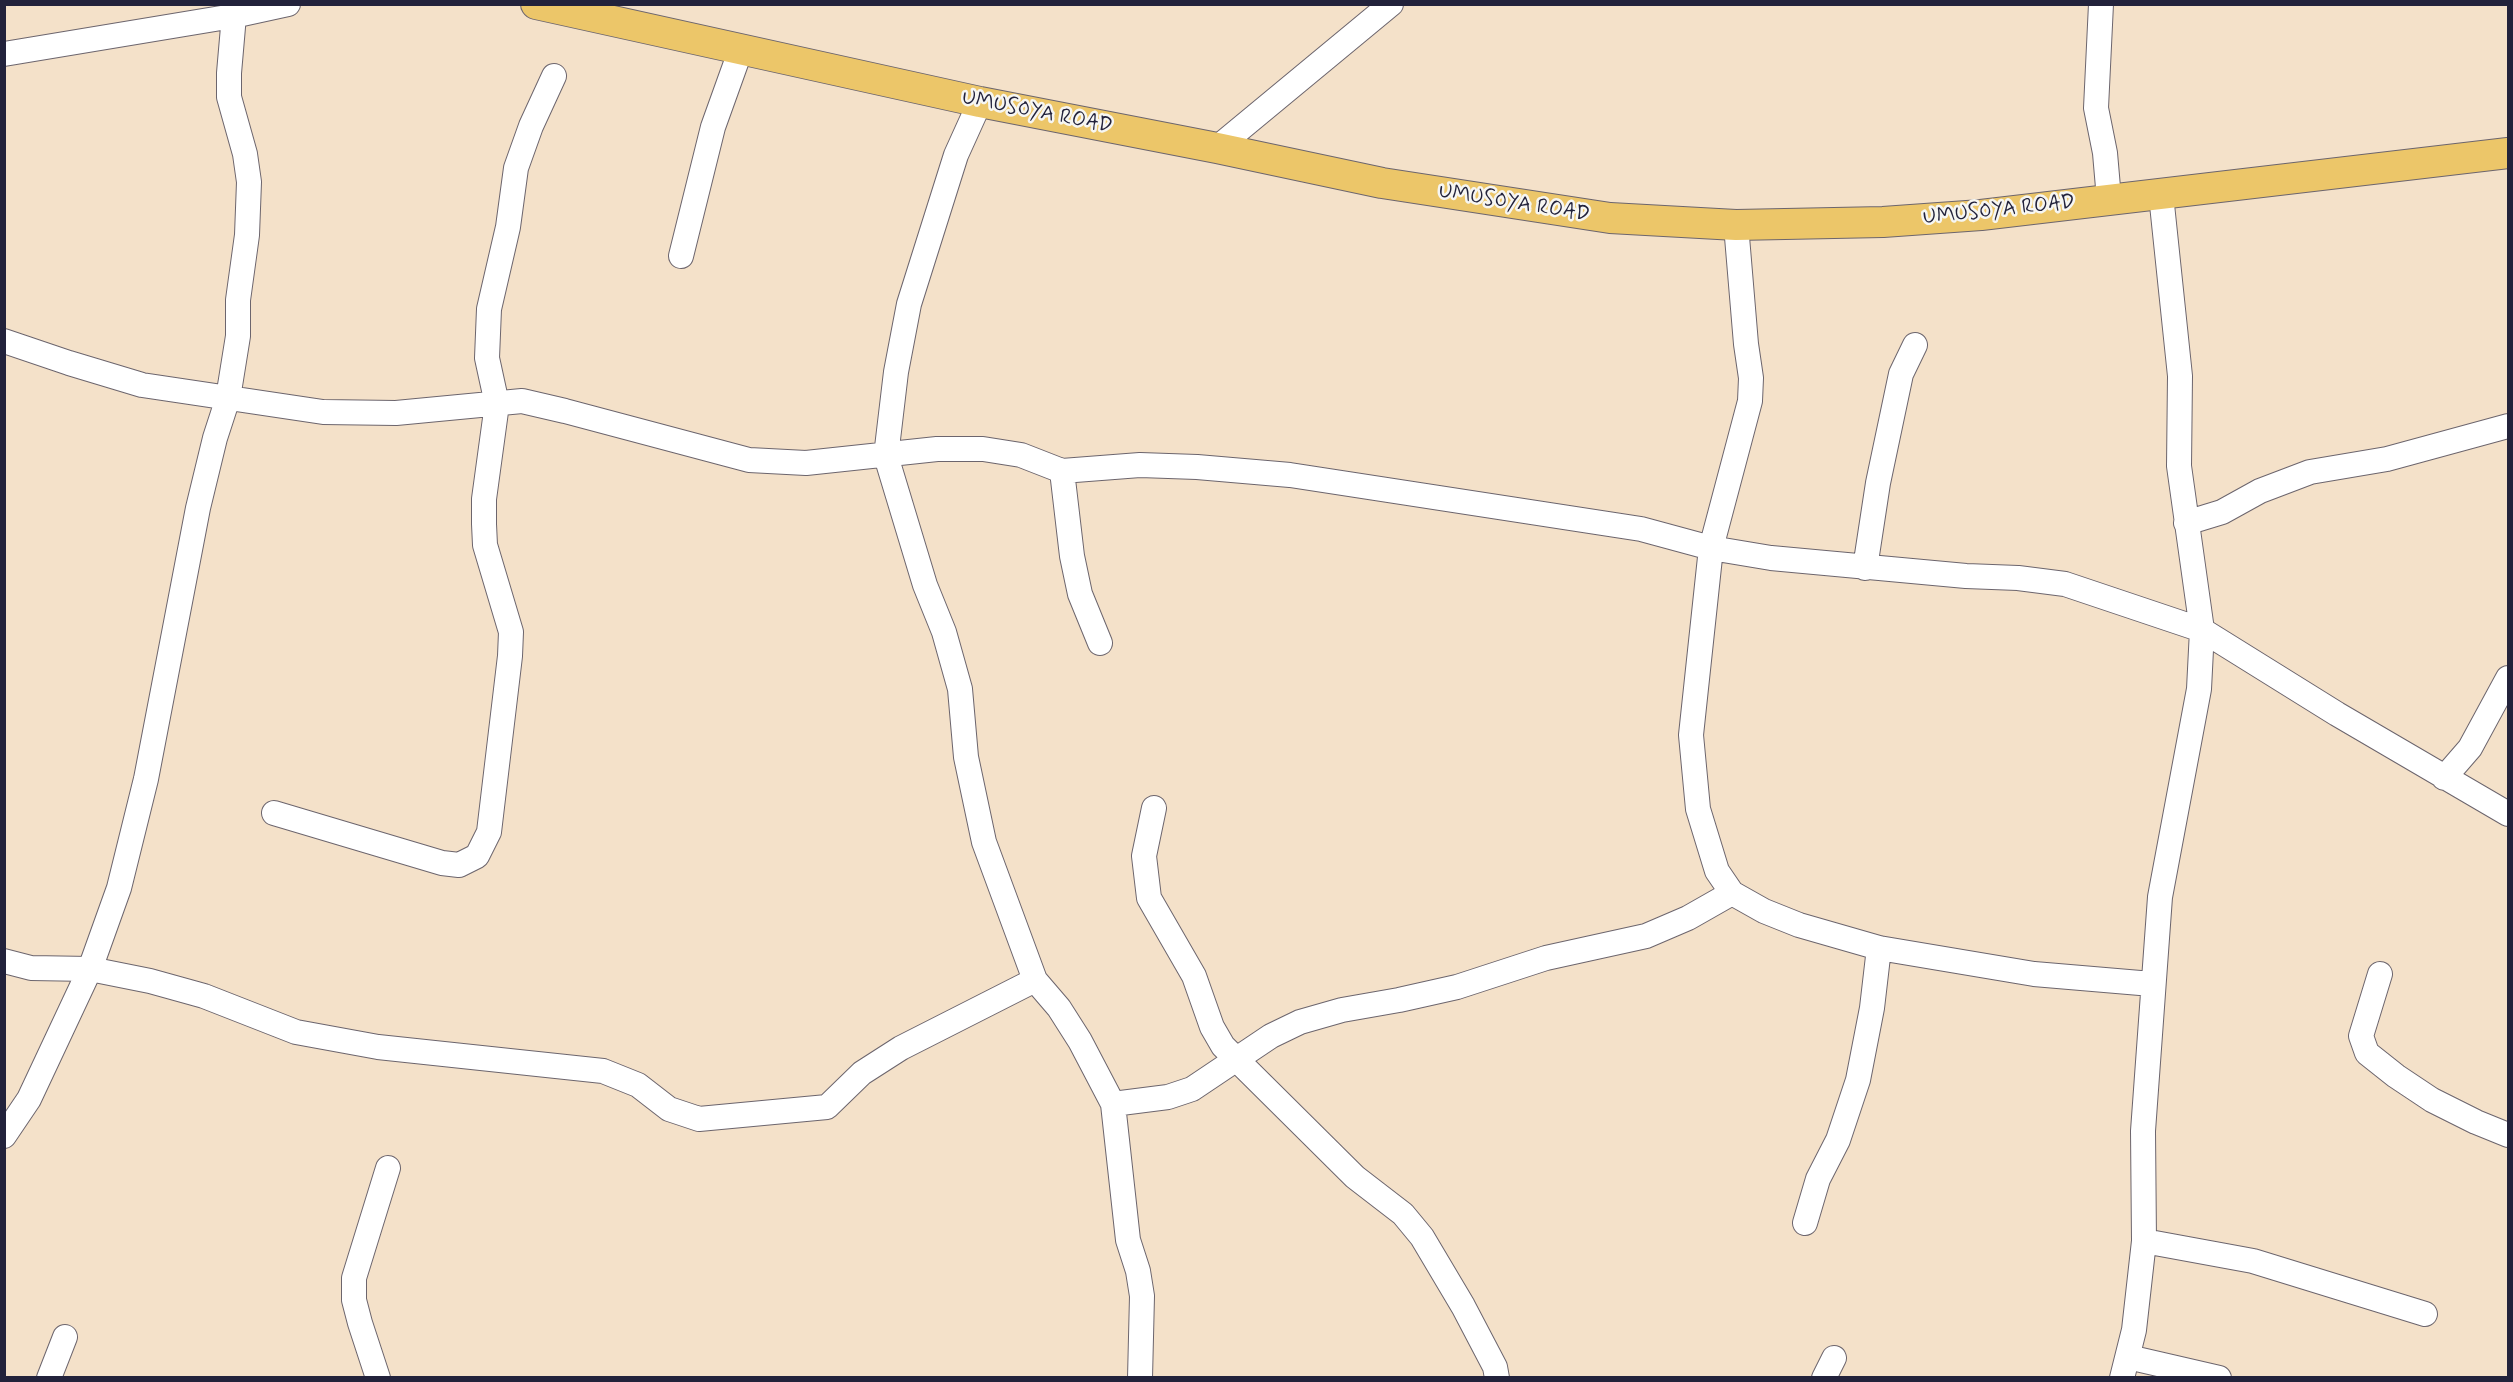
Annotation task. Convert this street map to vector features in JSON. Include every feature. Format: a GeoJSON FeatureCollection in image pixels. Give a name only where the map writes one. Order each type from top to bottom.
{"type":"FeatureCollection","features":[{"type":"Feature","properties":{"kind":"main road","name":"UMUSOYA ROAD"},"geometry":{"type":"LineString","coordinates":[[536,4],[980,102],[1382,183],[1490,202],[1610,219],[1736,225],[1883,222],[1982,215],[2508,153]]}},
{"type":"Feature","properties":{"kind":"street"},"geometry":{"type":"LineString","coordinates":[[4,54],[234,10],[288,4]]}},
{"type":"Feature","properties":{"kind":"street"},"geometry":{"type":"LineString","coordinates":[[1217,148],[1391,4]]}},
{"type":"Feature","properties":{"kind":"street"},"geometry":{"type":"LineString","coordinates":[[2101,4],[2096,108],[2105,153],[2109,200]]}},
{"type":"Feature","properties":{"kind":"street"},"geometry":{"type":"LineString","coordinates":[[4,1136],[29,1099],[90,969],[119,888],[146,779],[198,508],[214,438],[228,398],[238,336],[237,300],[247,236],[249,182],[245,154],[229,97],[234,10]]}},
{"type":"Feature","properties":{"kind":"street"},"geometry":{"type":"LineString","coordinates":[[681,256],[713,128],[741,49]]}},
{"type":"Feature","properties":{"kind":"street"},"geometry":{"type":"LineString","coordinates":[[274,813],[442,863],[459,865],[477,856],[489,832],[511,632],[485,545],[484,499],[497,404],[487,358],[489,309],[508,227],[516,168],[531,126],[554,76]]}},
{"type":"Feature","properties":{"kind":"street"},"geometry":{"type":"LineString","coordinates":[[980,102],[956,155],[909,304],[896,372],[886,456],[925,585],[944,632],[960,689],[966,757],[984,842],[1035,980],[1059,1008],[1075,1033],[1098,1072],[1113,1104],[1128,1240],[1138,1270],[1142,1296],[1140,1377]]}},
{"type":"Feature","properties":{"kind":"street"},"geometry":{"type":"LineString","coordinates":[[2161,195],[2180,376],[2179,466],[2202,630],[2199,689],[2160,897],[2143,1131],[2144,1241],[2134,1330],[2125,1367],[2219,1377]]}},
{"type":"Feature","properties":{"kind":"street"},"geometry":{"type":"LineString","coordinates":[[1736,225],[1751,378],[1750,401],[1712,548],[1691,735],[1698,809],[1717,871],[1732,893],[1764,911],[1799,925],[1879,948],[2034,974],[2152,984]]}},
{"type":"Feature","properties":{"kind":"street"},"geometry":{"type":"LineString","coordinates":[[4,341],[142,385],[323,412],[396,413],[522,401],[749,460],[806,463],[937,449],[982,449],[1021,455],[1062,471],[1140,465],[1197,466],[1290,475],[1641,529],[1712,548],[1771,558],[1864,568],[2018,578],[2065,584],[2202,630],[2444,778],[2508,814]]}},
{"type":"Feature","properties":{"kind":"street"},"geometry":{"type":"LineString","coordinates":[[1864,568],[1878,483],[1901,374],[1915,345]]}},
{"type":"Feature","properties":{"kind":"street"},"geometry":{"type":"LineString","coordinates":[[2186,523],[2222,512],[2260,491],[2310,472],[2387,459],[2508,426]]}},
{"type":"Feature","properties":{"kind":"street"},"geometry":{"type":"LineString","coordinates":[[1062,471],[1072,556],[1078,585],[1100,643]]}},
{"type":"Feature","properties":{"kind":"street"},"geometry":{"type":"LineString","coordinates":[[2444,778],[2470,748],[2508,678]]}},
{"type":"Feature","properties":{"kind":"street"},"geometry":{"type":"LineString","coordinates":[[1154,808],[1144,856],[1149,898],[1194,976],[1212,1027],[1223,1046],[1355,1177],[1403,1214],[1422,1237],[1463,1306],[1495,1367],[1497,1377]]}},
{"type":"Feature","properties":{"kind":"street"},"geometry":{"type":"LineString","coordinates":[[1113,1104],[1168,1097],[1192,1089],[1271,1036],[1300,1022],[1342,1010],[1457,987],[1546,958],[1647,936],[1688,918],[1732,893]]}},
{"type":"Feature","properties":{"kind":"street"},"geometry":{"type":"LineString","coordinates":[[1805,1223],[1818,1179],[1838,1140],[1858,1080],[1872,1008],[1879,948]]}},
{"type":"Feature","properties":{"kind":"street"},"geometry":{"type":"LineString","coordinates":[[4,960],[31,968],[90,969],[150,981],[204,996],[296,1032],[378,1047],[603,1071],[638,1085],[669,1109],[699,1119],[827,1107],[862,1073],[901,1048],[1035,980]]}},
{"type":"Feature","properties":{"kind":"street"},"geometry":{"type":"LineString","coordinates":[[2380,974],[2361,1036],[2367,1053],[2396,1076],[2433,1100],[2508,1135]]}},
{"type":"Feature","properties":{"kind":"street"},"geometry":{"type":"LineString","coordinates":[[378,1377],[354,1300],[354,1278],[388,1168]]}},
{"type":"Feature","properties":{"kind":"street"},"geometry":{"type":"LineString","coordinates":[[2144,1241],[2253,1261],[2425,1314]]}},
{"type":"Feature","properties":{"kind":"street"},"geometry":{"type":"LineString","coordinates":[[49,1377],[65,1337]]}}]}
